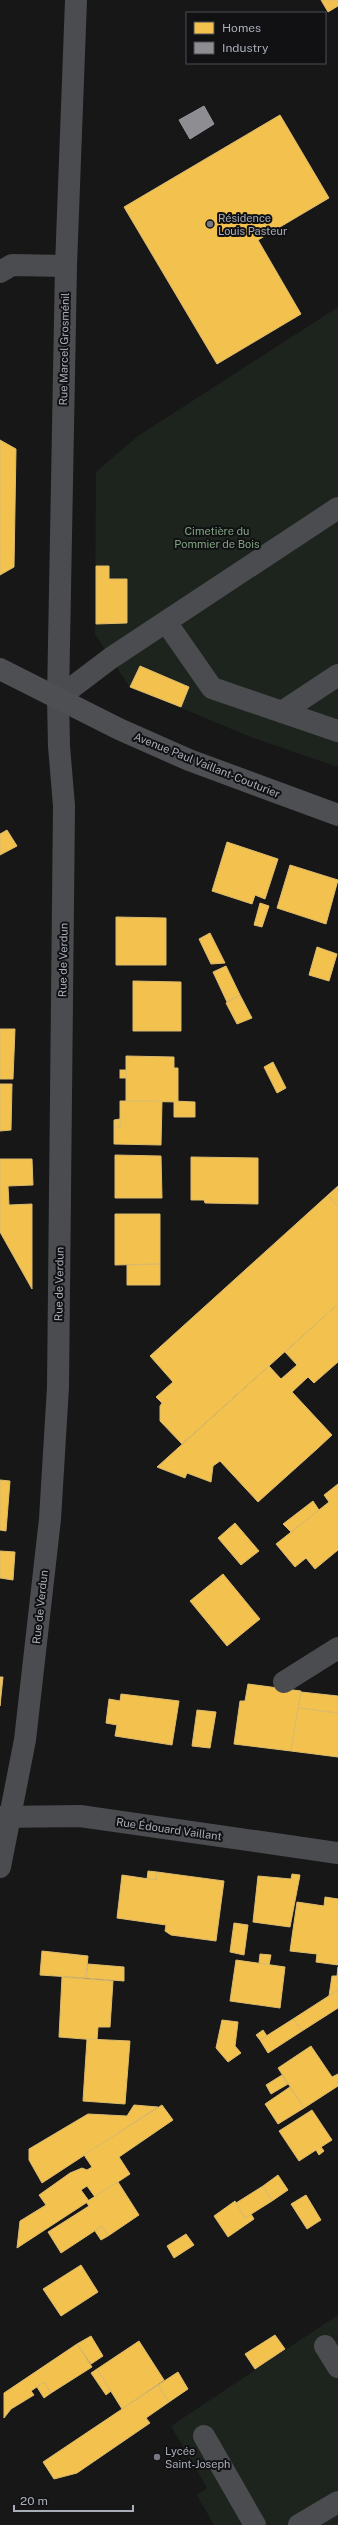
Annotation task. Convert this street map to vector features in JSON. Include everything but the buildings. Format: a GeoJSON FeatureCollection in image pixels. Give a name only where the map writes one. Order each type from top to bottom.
{"type":"FeatureCollection","features":[{"type":"Feature","properties":{"kind":"main road","name":"Avenue Paul Vaillant-Couturier"},"geometry":{"type":"LineString","coordinates":[[0,669],[119,729],[189,760],[338,815]]}},
{"type":"Feature","properties":{"kind":"street","name":"Rue Marcel Grosménil"},"geometry":{"type":"LineString","coordinates":[[58,698],[66,266],[76,0]]}},
{"type":"Feature","properties":{"kind":"street"},"geometry":{"type":"LineString","coordinates":[[0,272],[12,265],[66,266]]}},
{"type":"Feature","properties":{"kind":"street"},"geometry":{"type":"LineString","coordinates":[[58,698],[166,622],[338,508]]}},
{"type":"Feature","properties":{"kind":"street"},"geometry":{"type":"LineString","coordinates":[[166,622],[212,688],[338,731]]}},
{"type":"Feature","properties":{"kind":"street"},"geometry":{"type":"LineString","coordinates":[[282,712],[338,675]]}},
{"type":"Feature","properties":{"kind":"street","name":"Rue de Verdun"},"geometry":{"type":"LineString","coordinates":[[0,1867],[5,1817],[25,1740],[50,1519],[58,1387],[64,806],[58,746],[58,698]]}},
{"type":"Feature","properties":{"kind":"street"},"geometry":{"type":"LineString","coordinates":[[284,1682],[338,1648]]}},
{"type":"Feature","properties":{"kind":"street","name":"Rue Édouard Vaillant"},"geometry":{"type":"LineString","coordinates":[[5,1817],[80,1816],[338,1853]]}},
{"type":"Feature","properties":{"kind":"street"},"geometry":{"type":"LineString","coordinates":[[325,2346],[338,2367]]}},
{"type":"Feature","properties":{"kind":"street"},"geometry":{"type":"LineString","coordinates":[[204,2436],[255,2525]]}},
{"type":"Feature","properties":{"kind":"street"},"geometry":{"type":"LineString","coordinates":[[299,2525],[338,2502]]}},
{"type":"Feature","properties":{"kind":"green space","name":"Cimetière du Pommier de Bois"},"geometry":{"type":"Polygon","coordinates":[[[338,307],[338,767],[253,738],[129,686],[95,634],[96,472],[138,436],[338,307]]]}},
{"type":"Feature","properties":{"kind":"green space"},"geometry":{"type":"Polygon","coordinates":[[[338,2315],[338,2525],[214,2525],[197,2495],[207,2488],[171,2426],[338,2315]]]}},
{"type":"Feature","properties":{"kind":"place","name":"Résidence Louis Pasteur"},"geometry":{"type":"Point","coordinates":[210,224]}},
{"type":"Feature","properties":{"kind":"place","name":"Lycée Saint-Joseph"},"geometry":{"type":"Point","coordinates":[157,2457]}}]}
